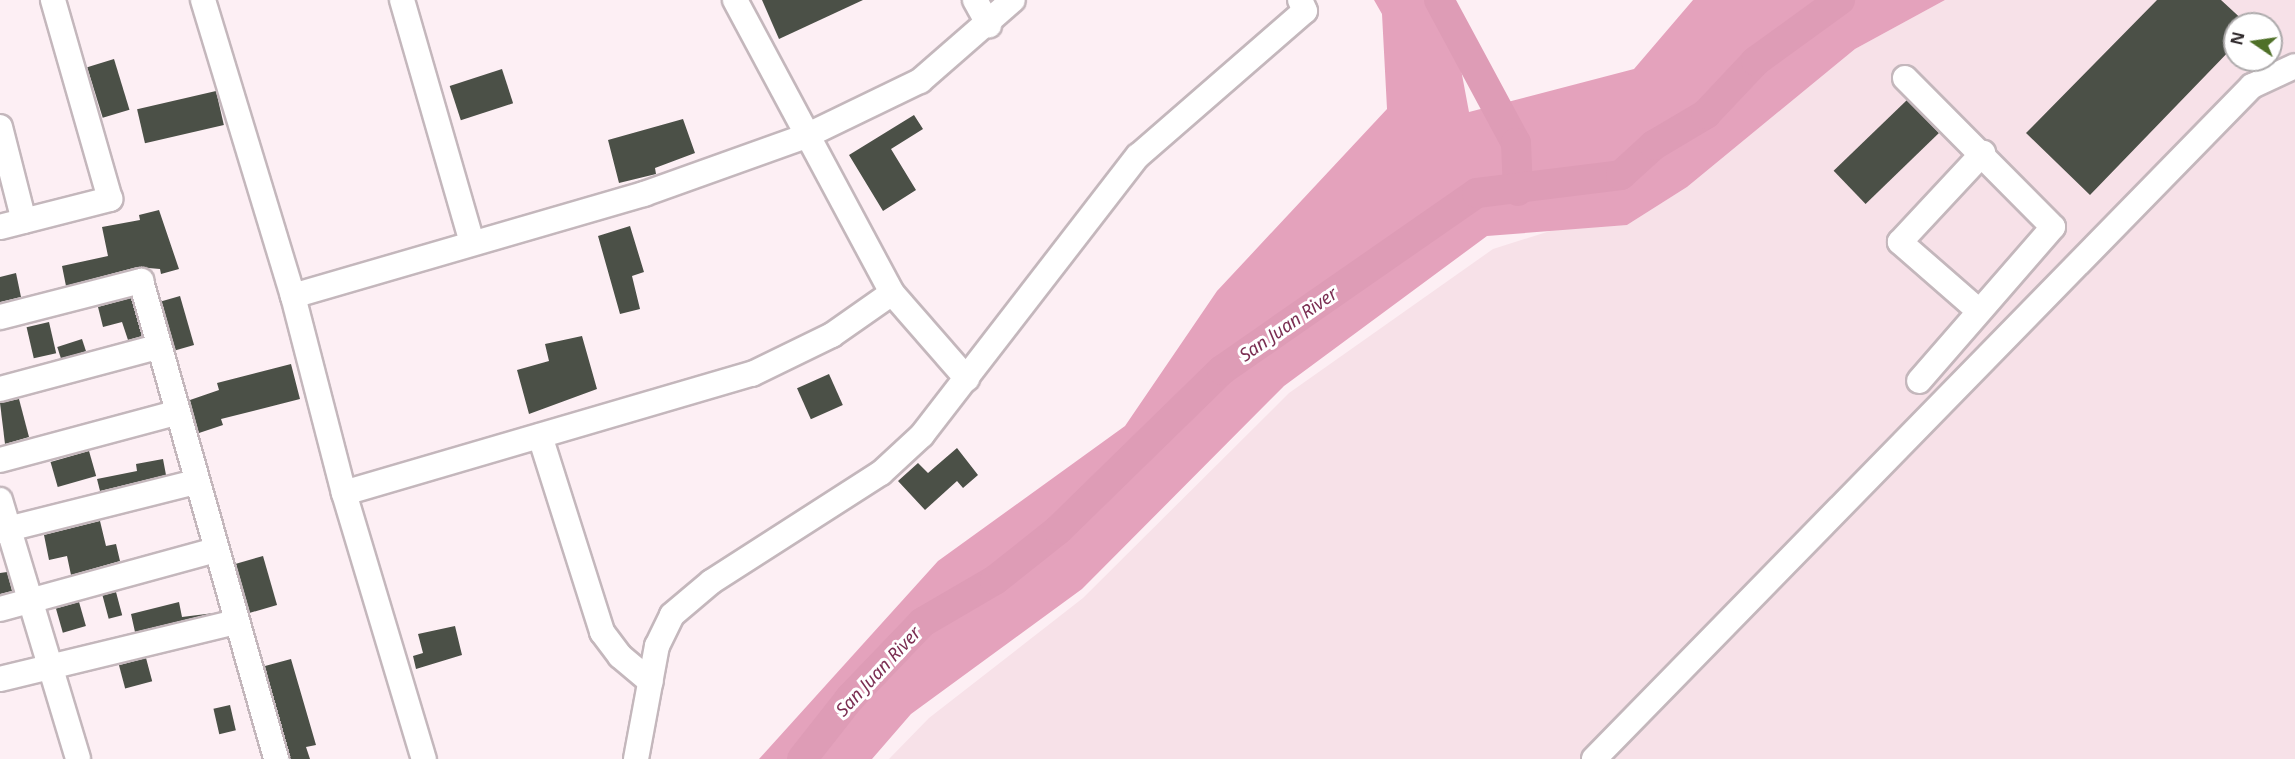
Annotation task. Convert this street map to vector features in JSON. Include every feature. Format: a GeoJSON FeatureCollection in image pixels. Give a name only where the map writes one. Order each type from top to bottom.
{"type":"FeatureCollection","features":[{"type":"Feature","properties":{"kind":"street"},"geometry":{"type":"LineString","coordinates":[[0,227],[110,200],[53,0]]}},
{"type":"Feature","properties":{"kind":"street"},"geometry":{"type":"LineString","coordinates":[[204,0],[293,296],[344,493],[424,759]]}},
{"type":"Feature","properties":{"kind":"street"},"geometry":{"type":"LineString","coordinates":[[402,0],[472,243]]}},
{"type":"Feature","properties":{"kind":"street"},"geometry":{"type":"LineString","coordinates":[[735,0],[892,293],[967,379]]}},
{"type":"Feature","properties":{"kind":"street"},"geometry":{"type":"LineString","coordinates":[[975,0],[989,25]]}},
{"type":"Feature","properties":{"kind":"street"},"geometry":{"type":"LineString","coordinates":[[293,296],[644,194],[806,136],[920,81],[989,25],[1013,0]]}},
{"type":"Feature","properties":{"kind":"street"},"geometry":{"type":"LineString","coordinates":[[636,759],[657,646],[672,615],[711,582],[880,473],[922,435],[1138,156],[1305,11],[1300,0]]}},
{"type":"Feature","properties":{"kind":"street"},"geometry":{"type":"LineString","coordinates":[[1594,759],[2252,86],[2295,66]]}},
{"type":"Feature","properties":{"kind":"street"},"geometry":{"type":"LineString","coordinates":[[1905,78],[1983,153],[2053,227],[1918,381]]}},
{"type":"Feature","properties":{"kind":"street"},"geometry":{"type":"LineString","coordinates":[[0,127],[24,221]]}},
{"type":"Feature","properties":{"kind":"street"},"geometry":{"type":"LineString","coordinates":[[1979,311],[1900,242],[1983,153]]}},
{"type":"Feature","properties":{"kind":"street"},"geometry":{"type":"LineString","coordinates":[[2007,280],[2038,306]]}},
{"type":"Feature","properties":{"kind":"street"},"geometry":{"type":"LineString","coordinates":[[0,317],[141,281],[157,347],[271,758]]}},
{"type":"Feature","properties":{"kind":"street"},"geometry":{"type":"LineString","coordinates":[[344,493],[752,374],[832,335],[892,293]]}},
{"type":"Feature","properties":{"kind":"street"},"geometry":{"type":"LineString","coordinates":[[0,388],[157,347]]}},
{"type":"Feature","properties":{"kind":"street"},"geometry":{"type":"LineString","coordinates":[[0,460],[176,413]]}},
{"type":"Feature","properties":{"kind":"street"},"geometry":{"type":"LineString","coordinates":[[540,436],[603,632],[620,656],[651,682]]}},
{"type":"Feature","properties":{"kind":"street"},"geometry":{"type":"LineString","coordinates":[[4,530],[195,482]]}},
{"type":"Feature","properties":{"kind":"street"},"geometry":{"type":"LineString","coordinates":[[0,500],[4,530],[30,601],[78,759]]}},
{"type":"Feature","properties":{"kind":"street"},"geometry":{"type":"LineString","coordinates":[[0,609],[215,550]]}},
{"type":"Feature","properties":{"kind":"street"},"geometry":{"type":"LineString","coordinates":[[0,679],[235,622]]}},
{"type":"Feature","properties":{"kind":"shaded area"},"geometry":{"type":"Polygon","coordinates":[[[1374,0],[1448,0],[1469,112],[1634,69],[1693,0],[1945,0],[1855,49],[1687,187],[1627,225],[1487,236],[1284,386],[1082,589],[911,714],[872,759],[759,759],[938,561],[1125,426],[1217,291],[1387,109],[1382,14],[1374,0]]]}},
{"type":"Feature","properties":{"kind":"shaded area"},"geometry":{"type":"Polygon","coordinates":[[[1945,0],[2295,0],[2295,759],[889,759],[929,718],[1083,598],[1289,393],[1493,249],[1566,226],[1627,225],[1687,187],[1855,49],[1945,0]]]}},
{"type":"Feature","properties":{"kind":"building"},"geometry":{"type":"Polygon","coordinates":[[[762,0],[863,0],[779,39],[762,0]]]}},
{"type":"Feature","properties":{"kind":"building"},"geometry":{"type":"Polygon","coordinates":[[[2157,0],[2221,0],[2234,12],[2223,12],[2223,57],[2090,195],[2026,133],[2157,0]]]}},
{"type":"Feature","properties":{"kind":"building"},"geometry":{"type":"Polygon","coordinates":[[[114,59],[129,110],[103,118],[87,67],[114,59]]]}},
{"type":"Feature","properties":{"kind":"building"},"geometry":{"type":"Polygon","coordinates":[[[502,69],[513,103],[461,120],[450,86],[502,69]]]}},
{"type":"Feature","properties":{"kind":"building"},"geometry":{"type":"Polygon","coordinates":[[[216,91],[224,125],[145,143],[137,109],[216,91]]]}},
{"type":"Feature","properties":{"kind":"building"},"geometry":{"type":"Polygon","coordinates":[[[1907,100],[1939,133],[1866,204],[1834,171],[1907,100]]]}},
{"type":"Feature","properties":{"kind":"building"},"geometry":{"type":"Polygon","coordinates":[[[914,115],[923,129],[891,149],[916,190],[883,211],[849,155],[914,115]]]}},
{"type":"Feature","properties":{"kind":"building"},"geometry":{"type":"Polygon","coordinates":[[[683,119],[695,153],[655,168],[656,174],[619,183],[608,140],[683,119]]]}},
{"type":"Feature","properties":{"kind":"building"},"geometry":{"type":"Polygon","coordinates":[[[159,210],[179,269],[161,274],[160,269],[137,267],[66,286],[62,266],[108,256],[102,227],[140,220],[139,215],[159,210]]]}},
{"type":"Feature","properties":{"kind":"building"},"geometry":{"type":"Polygon","coordinates":[[[630,226],[644,272],[632,276],[640,309],[620,314],[598,236],[630,226]]]}},
{"type":"Feature","properties":{"kind":"building"},"geometry":{"type":"Polygon","coordinates":[[[16,273],[21,297],[0,302],[0,277],[16,273]]]}},
{"type":"Feature","properties":{"kind":"building"},"geometry":{"type":"Polygon","coordinates":[[[180,296],[194,345],[176,350],[162,301],[180,296]]]}},
{"type":"Feature","properties":{"kind":"building"},"geometry":{"type":"Polygon","coordinates":[[[131,298],[142,336],[128,340],[122,322],[103,327],[98,307],[131,298]]]}},
{"type":"Feature","properties":{"kind":"building"},"geometry":{"type":"Polygon","coordinates":[[[49,322],[56,353],[34,358],[27,327],[49,322]]]}},
{"type":"Feature","properties":{"kind":"building"},"geometry":{"type":"Polygon","coordinates":[[[582,336],[597,389],[529,414],[517,370],[549,361],[545,344],[582,336]]]}},
{"type":"Feature","properties":{"kind":"building"},"geometry":{"type":"Polygon","coordinates":[[[82,339],[86,351],[61,359],[57,347],[82,339]]]}},
{"type":"Feature","properties":{"kind":"building"},"geometry":{"type":"Polygon","coordinates":[[[291,364],[300,399],[221,419],[223,425],[199,433],[190,400],[219,390],[217,383],[291,364]]]}},
{"type":"Feature","properties":{"kind":"building"},"geometry":{"type":"Polygon","coordinates":[[[829,374],[843,405],[811,419],[797,388],[829,374]]]}},
{"type":"Feature","properties":{"kind":"building"},"geometry":{"type":"Polygon","coordinates":[[[19,399],[29,437],[5,444],[0,403],[19,399]]]}},
{"type":"Feature","properties":{"kind":"building"},"geometry":{"type":"Polygon","coordinates":[[[957,448],[978,475],[963,488],[957,481],[925,510],[898,481],[918,463],[928,473],[957,448]]]}},
{"type":"Feature","properties":{"kind":"building"},"geometry":{"type":"Polygon","coordinates":[[[89,451],[96,476],[58,487],[51,462],[89,451]]]}},
{"type":"Feature","properties":{"kind":"building"},"geometry":{"type":"Polygon","coordinates":[[[163,459],[166,475],[100,491],[97,479],[137,471],[136,464],[163,459]]]}},
{"type":"Feature","properties":{"kind":"building"},"geometry":{"type":"Polygon","coordinates":[[[100,521],[106,546],[116,544],[120,561],[71,575],[67,556],[49,560],[44,535],[100,521]]]}},
{"type":"Feature","properties":{"kind":"building"},"geometry":{"type":"Polygon","coordinates":[[[263,556],[277,605],[250,613],[236,564],[263,556]]]}},
{"type":"Feature","properties":{"kind":"building"},"geometry":{"type":"Polygon","coordinates":[[[7,572],[12,591],[0,594],[0,573],[7,572]]]}},
{"type":"Feature","properties":{"kind":"building"},"geometry":{"type":"Polygon","coordinates":[[[116,592],[122,615],[109,619],[102,596],[116,592]]]}},
{"type":"Feature","properties":{"kind":"building"},"geometry":{"type":"Polygon","coordinates":[[[79,602],[86,626],[63,633],[56,609],[79,602]]]}},
{"type":"Feature","properties":{"kind":"building"},"geometry":{"type":"Polygon","coordinates":[[[179,602],[182,617],[214,613],[135,632],[131,614],[179,602]]]}},
{"type":"Feature","properties":{"kind":"building"},"geometry":{"type":"Polygon","coordinates":[[[455,626],[462,655],[416,669],[413,656],[423,653],[418,634],[455,626]]]}},
{"type":"Feature","properties":{"kind":"building"},"geometry":{"type":"Polygon","coordinates":[[[146,658],[152,681],[125,688],[119,665],[146,658]]]}},
{"type":"Feature","properties":{"kind":"building"},"geometry":{"type":"Polygon","coordinates":[[[291,659],[316,745],[306,747],[310,759],[290,759],[265,666],[291,659]]]}},
{"type":"Feature","properties":{"kind":"building"},"geometry":{"type":"Polygon","coordinates":[[[230,705],[236,730],[219,734],[213,709],[230,705]]]}},
{"type":"Feature","properties":{"kind":"waterway"},"geometry":{"type":"LineString","coordinates":[[1439,0],[1516,143],[1518,191]]}},
{"type":"Feature","properties":{"kind":"waterway","name":"San Juan River"},"geometry":{"type":"LineString","coordinates":[[802,759],[850,698],[923,622],[995,580],[1058,530],[1222,370],[1477,193],[1621,175],[1654,145],[1706,114],[1756,61],[1840,0]]}}]}
